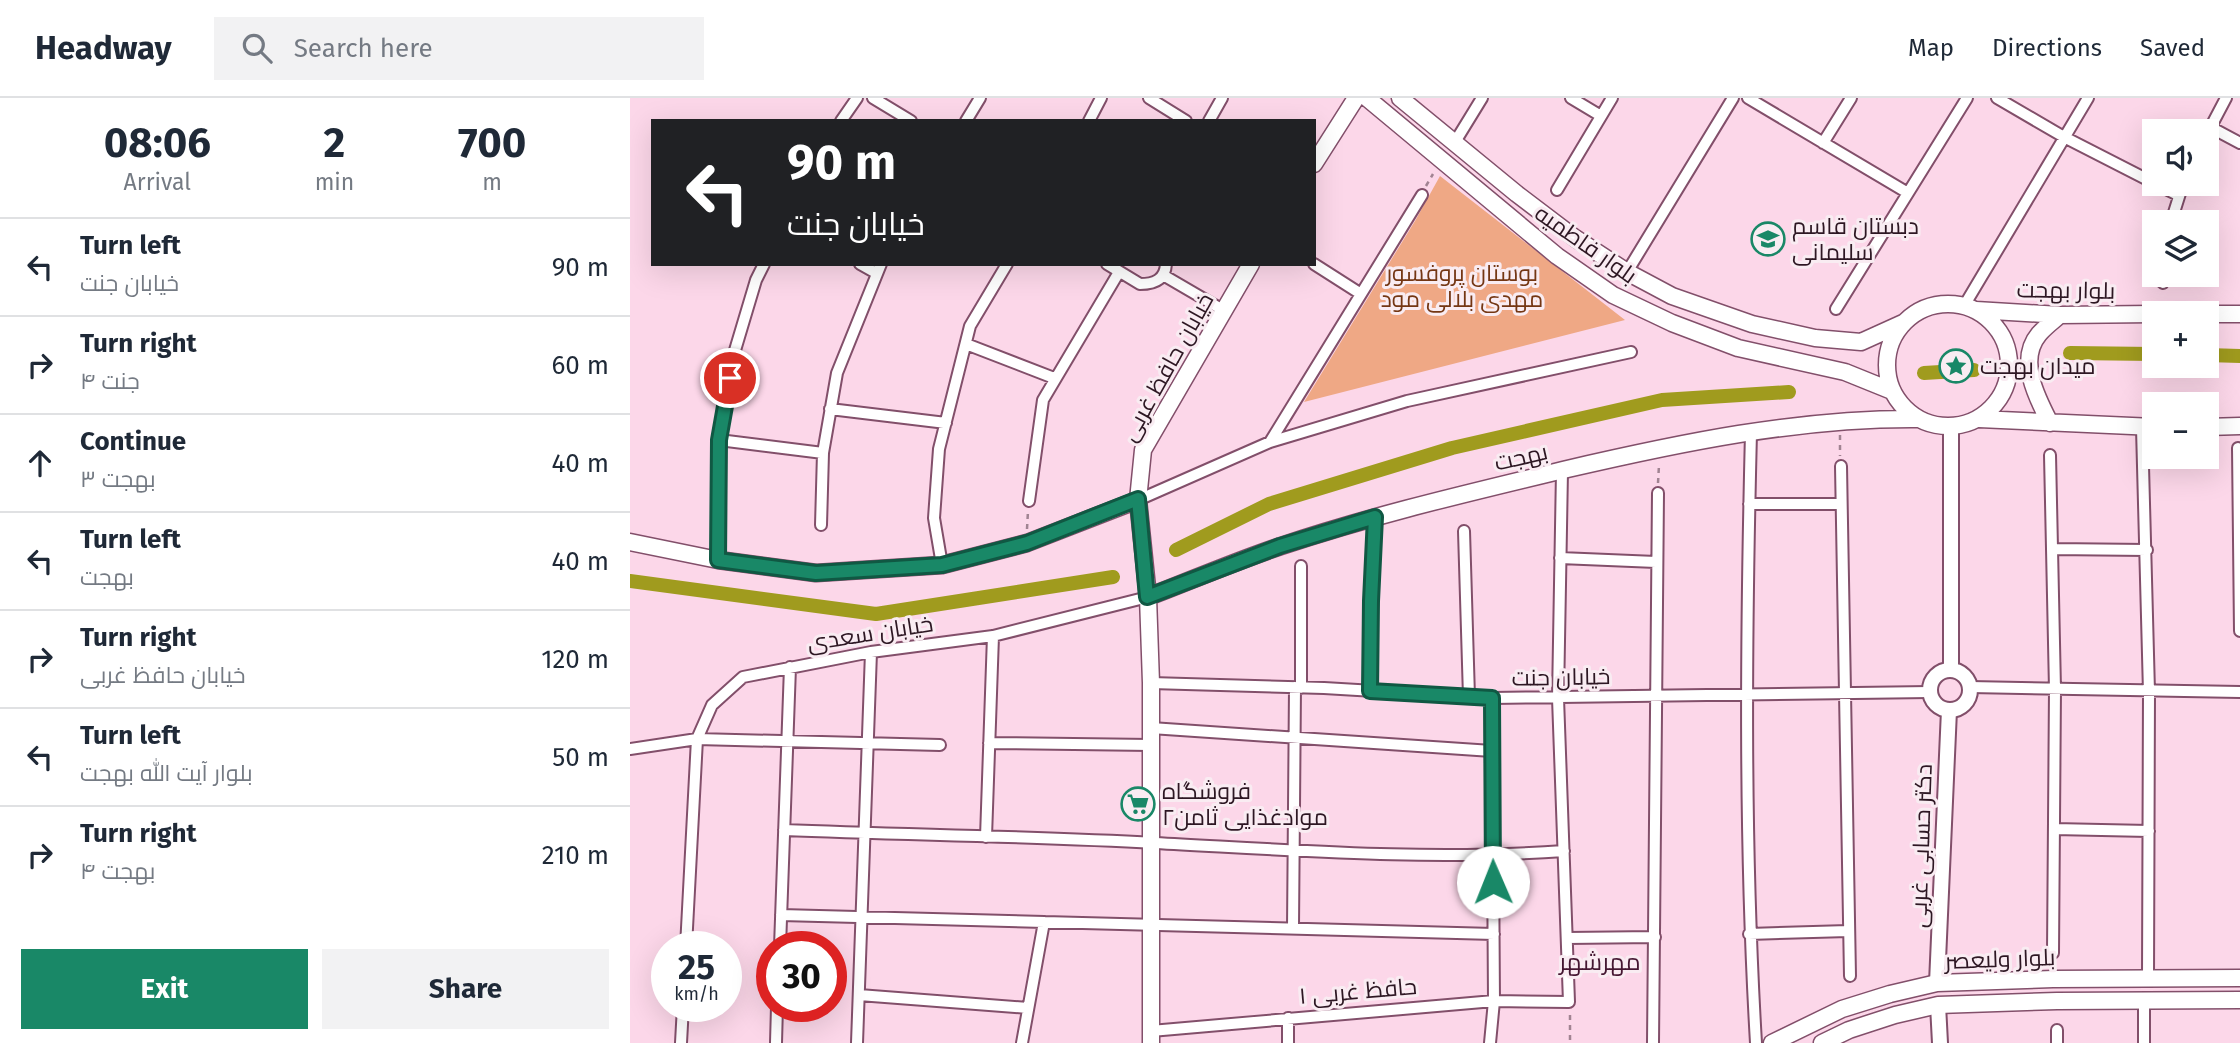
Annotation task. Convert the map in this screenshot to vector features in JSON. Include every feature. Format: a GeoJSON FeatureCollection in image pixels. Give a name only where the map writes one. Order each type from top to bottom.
{"type":"FeatureCollection","features":[{"type":"Feature","properties":{"kind":"main road"},"geometry":{"type":"LineString","coordinates":[[1316,161],[1356,98]]}},
{"type":"Feature","properties":{"kind":"main road","name":"بلوار فاطمیه"},"geometry":{"type":"LineString","coordinates":[[1367,98],[1557,256],[1613,295],[1672,323],[1738,348],[1845,372],[1892,391]]}},
{"type":"Feature","properties":{"kind":"main road","name":"بلوار فاطمیه"},"geometry":{"type":"LineString","coordinates":[[1400,98],[1575,238],[1627,272],[1684,300],[1752,324],[1815,338],[1861,342],[1903,323]]}},
{"type":"Feature","properties":{"kind":"main road","name":"خیابان حافظ غربی"},"geometry":{"type":"LineString","coordinates":[[1152,1037],[1151,683],[1138,499],[1143,450],[1250,266]]}},
{"type":"Feature","properties":{"kind":"main road"},"geometry":{"type":"LineString","coordinates":[[1937,304],[1970,308],[1997,326],[2008,350],[2009,376],[1998,401],[1979,419],[1970,423],[1951,427],[1918,419],[1903,408],[1892,391],[1888,377],[1889,349],[1894,335],[1903,323],[1919,311],[1937,304]]}},
{"type":"Feature","properties":{"kind":"main road","name":"بلوار بهجت"},"geometry":{"type":"LineString","coordinates":[[1970,308],[2060,315],[2142,314]]}},
{"type":"Feature","properties":{"kind":"main road"},"geometry":{"type":"LineString","coordinates":[[2219,314],[2240,314]]}},
{"type":"Feature","properties":{"kind":"main road"},"geometry":{"type":"LineString","coordinates":[[2050,423],[2035,393],[2030,354],[2038,336],[2060,315]]}},
{"type":"Feature","properties":{"kind":"main road","name":"بهجت"},"geometry":{"type":"LineString","coordinates":[[1147,597],[1280,546],[1375,517],[1660,447],[1840,421],[1918,419]]}},
{"type":"Feature","properties":{"kind":"main road"},"geometry":{"type":"LineString","coordinates":[[1979,419],[2142,427]]}},
{"type":"Feature","properties":{"kind":"main road"},"geometry":{"type":"LineString","coordinates":[[2219,427],[2240,426]]}},
{"type":"Feature","properties":{"kind":"main road"},"geometry":{"type":"LineString","coordinates":[[630,542],[718,560],[816,573],[942,565],[1027,543],[1138,499]]}},
{"type":"Feature","properties":{"kind":"main road","name":"بلوار ولیعصر"},"geometry":{"type":"LineString","coordinates":[[1772,1043],[1842,1009],[1937,983],[2240,978]]}},
{"type":"Feature","properties":{"kind":"main road"},"geometry":{"type":"LineString","coordinates":[[2012,981],[2003,989],[2002,994],[2012,1003]]}},
{"type":"Feature","properties":{"kind":"main road"},"geometry":{"type":"LineString","coordinates":[[1937,983],[1938,1005]]}},
{"type":"Feature","properties":{"kind":"main road"},"geometry":{"type":"LineString","coordinates":[[1890,994],[1898,1002],[1895,1015]]}},
{"type":"Feature","properties":{"kind":"main road","name":"بلوار ولیعصر"},"geometry":{"type":"LineString","coordinates":[[1822,1043],[1849,1030],[1938,1005],[2240,1000]]}},
{"type":"Feature","properties":{"kind":"street"},"geometry":{"type":"LineString","coordinates":[[842,119],[857,98]]}},
{"type":"Feature","properties":{"kind":"street"},"geometry":{"type":"LineString","coordinates":[[873,98],[908,119]]}},
{"type":"Feature","properties":{"kind":"street"},"geometry":{"type":"LineString","coordinates":[[967,119],[980,98]]}},
{"type":"Feature","properties":{"kind":"street"},"geometry":{"type":"LineString","coordinates":[[1090,119],[1101,98]]}},
{"type":"Feature","properties":{"kind":"street"},"geometry":{"type":"LineString","coordinates":[[1149,98],[1183,119]]}},
{"type":"Feature","properties":{"kind":"street"},"geometry":{"type":"LineString","coordinates":[[1210,119],[1222,98]]}},
{"type":"Feature","properties":{"kind":"street"},"geometry":{"type":"LineString","coordinates":[[1455,142],[1482,98]]}},
{"type":"Feature","properties":{"kind":"street"},"geometry":{"type":"LineString","coordinates":[[1571,98],[1601,116]]}},
{"type":"Feature","properties":{"kind":"street"},"geometry":{"type":"LineString","coordinates":[[1557,190],[1612,98]]}},
{"type":"Feature","properties":{"kind":"street"},"geometry":{"type":"LineString","coordinates":[[1627,272],[1733,98]]}},
{"type":"Feature","properties":{"kind":"street"},"geometry":{"type":"LineString","coordinates":[[1748,98],[1908,193]]}},
{"type":"Feature","properties":{"kind":"street"},"geometry":{"type":"LineString","coordinates":[[1823,143],[1851,98]]}},
{"type":"Feature","properties":{"kind":"street"},"geometry":{"type":"LineString","coordinates":[[1836,309],[1967,98]]}},
{"type":"Feature","properties":{"kind":"street"},"geometry":{"type":"LineString","coordinates":[[1997,98],[2064,137],[2142,176]]}},
{"type":"Feature","properties":{"kind":"street"},"geometry":{"type":"LineString","coordinates":[[1970,308],[2088,98]]}},
{"type":"Feature","properties":{"kind":"street"},"geometry":{"type":"LineString","coordinates":[[2214,119],[2226,98]]}},
{"type":"Feature","properties":{"kind":"street"},"geometry":{"type":"LineString","coordinates":[[2219,134],[2240,143]]}},
{"type":"Feature","properties":{"kind":"street"},"geometry":{"type":"LineString","coordinates":[[1270,442],[1422,195]]}},
{"type":"Feature","properties":{"kind":"street"},"geometry":{"type":"LineString","coordinates":[[1316,265],[1361,294]]}},
{"type":"Feature","properties":{"kind":"street"},"geometry":{"type":"LineString","coordinates":[[718,560],[719,440],[733,357],[756,280],[763,266]]}},
{"type":"Feature","properties":{"kind":"street"},"geometry":{"type":"LineString","coordinates":[[942,565],[934,518],[939,449],[970,326],[1006,266]]}},
{"type":"Feature","properties":{"kind":"street"},"geometry":{"type":"LineString","coordinates":[[1110,266],[1140,284],[1150,284],[1165,270],[1223,310]]}},
{"type":"Feature","properties":{"kind":"street"},"geometry":{"type":"LineString","coordinates":[[821,525],[823,453],[837,373],[878,269]]}},
{"type":"Feature","properties":{"kind":"street"},"geometry":{"type":"LineString","coordinates":[[1029,501],[1042,400],[1119,272]]}},
{"type":"Feature","properties":{"kind":"street"},"geometry":{"type":"LineString","coordinates":[[966,344],[1054,378]]}},
{"type":"Feature","properties":{"kind":"street"},"geometry":{"type":"LineString","coordinates":[[1138,499],[1270,442],[1407,401],[1631,352]]}},
{"type":"Feature","properties":{"kind":"street"},"geometry":{"type":"LineString","coordinates":[[830,409],[946,423]]}},
{"type":"Feature","properties":{"kind":"street"},"geometry":{"type":"LineString","coordinates":[[1951,427],[1951,670]]}},
{"type":"Feature","properties":{"kind":"street"},"geometry":{"type":"LineString","coordinates":[[1751,432],[1749,934],[1756,1043]]}},
{"type":"Feature","properties":{"kind":"street"},"geometry":{"type":"LineString","coordinates":[[719,440],[823,453]]}},
{"type":"Feature","properties":{"kind":"street"},"geometry":{"type":"LineString","coordinates":[[2238,448],[2240,631]]}},
{"type":"Feature","properties":{"kind":"street"},"geometry":{"type":"LineString","coordinates":[[2050,455],[2055,690],[2053,953]]}},
{"type":"Feature","properties":{"kind":"street"},"geometry":{"type":"LineString","coordinates":[[1841,466],[1850,976]]}},
{"type":"Feature","properties":{"kind":"street"},"geometry":{"type":"LineString","coordinates":[[2148,469],[2148,979]]}},
{"type":"Feature","properties":{"kind":"street"},"geometry":{"type":"LineString","coordinates":[[1562,471],[1558,698],[1569,1002]]}},
{"type":"Feature","properties":{"kind":"street"},"geometry":{"type":"LineString","coordinates":[[1654,1043],[1658,493]]}},
{"type":"Feature","properties":{"kind":"street"},"geometry":{"type":"LineString","coordinates":[[1749,504],[1841,504]]}},
{"type":"Feature","properties":{"kind":"street"},"geometry":{"type":"LineString","coordinates":[[1370,691],[1375,517]]}},
{"type":"Feature","properties":{"kind":"street"},"geometry":{"type":"LineString","coordinates":[[1464,531],[1469,697]]}},
{"type":"Feature","properties":{"kind":"street"},"geometry":{"type":"LineString","coordinates":[[2052,549],[2147,550]]}},
{"type":"Feature","properties":{"kind":"street"},"geometry":{"type":"LineString","coordinates":[[1560,558],[1656,562]]}},
{"type":"Feature","properties":{"kind":"street"},"geometry":{"type":"LineString","coordinates":[[1293,928],[1294,738],[1301,620],[1301,566]]}},
{"type":"Feature","properties":{"kind":"street","name":"خیابان سعدی"},"geometry":{"type":"LineString","coordinates":[[697,739],[712,705],[743,677],[871,652],[993,636],[1147,597]]}},
{"type":"Feature","properties":{"kind":"street"},"geometry":{"type":"LineString","coordinates":[[986,837],[993,636]]}},
{"type":"Feature","properties":{"kind":"street"},"geometry":{"type":"LineString","coordinates":[[857,1043],[871,652]]}},
{"type":"Feature","properties":{"kind":"street"},"geometry":{"type":"LineString","coordinates":[[780,931],[790,667]]}},
{"type":"Feature","properties":{"kind":"street"},"geometry":{"type":"LineString","coordinates":[[1951,670],[1961,673],[1970,687],[1967,701],[1956,709],[1949,710],[1938,707],[1930,692],[1930,685],[1938,674],[1951,670]]}},
{"type":"Feature","properties":{"kind":"street","name":"خیابان جنت"},"geometry":{"type":"LineString","coordinates":[[1151,683],[1298,687],[1492,698],[1930,692]]}},
{"type":"Feature","properties":{"kind":"street"},"geometry":{"type":"LineString","coordinates":[[1970,687],[2240,692]]}},
{"type":"Feature","properties":{"kind":"street"},"geometry":{"type":"LineString","coordinates":[[1490,1043],[1494,1001],[1492,698]]}},
{"type":"Feature","properties":{"kind":"street","name":"دکتر حسابی غربی"},"geometry":{"type":"LineString","coordinates":[[1937,983],[1949,710]]}},
{"type":"Feature","properties":{"kind":"street"},"geometry":{"type":"LineString","coordinates":[[1151,728],[1492,751]]}},
{"type":"Feature","properties":{"kind":"street"},"geometry":{"type":"LineString","coordinates":[[630,749],[697,739],[868,741],[940,745]]}},
{"type":"Feature","properties":{"kind":"street"},"geometry":{"type":"LineString","coordinates":[[687,931],[697,739]]}},
{"type":"Feature","properties":{"kind":"street"},"geometry":{"type":"LineString","coordinates":[[989,743],[1151,745]]}},
{"type":"Feature","properties":{"kind":"street"},"geometry":{"type":"LineString","coordinates":[[2054,829],[2149,831]]}},
{"type":"Feature","properties":{"kind":"street"},"geometry":{"type":"LineString","coordinates":[[784,830],[1151,843],[1293,851],[1493,856],[1564,851]]}},
{"type":"Feature","properties":{"kind":"street"},"geometry":{"type":"LineString","coordinates":[[781,915],[1494,934]]}},
{"type":"Feature","properties":{"kind":"street"},"geometry":{"type":"LineString","coordinates":[[1022,1043],[1044,922]]}},
{"type":"Feature","properties":{"kind":"street"},"geometry":{"type":"LineString","coordinates":[[1749,934],[1848,931]]}},
{"type":"Feature","properties":{"kind":"street"},"geometry":{"type":"LineString","coordinates":[[1567,938],[1655,937]]}},
{"type":"Feature","properties":{"kind":"street"},"geometry":{"type":"LineString","coordinates":[[859,995],[1028,1008]]}},
{"type":"Feature","properties":{"kind":"street"},"geometry":{"type":"LineString","coordinates":[[2144,1000],[2144,1043]]}},
{"type":"Feature","properties":{"kind":"street","name":"حافظ غربی ۱"},"geometry":{"type":"LineString","coordinates":[[1152,1037],[1289,1018],[1494,1001],[1569,1002]]}},
{"type":"Feature","properties":{"kind":"street"},"geometry":{"type":"LineString","coordinates":[[1938,1005],[1940,1043]]}},
{"type":"Feature","properties":{"kind":"street"},"geometry":{"type":"LineString","coordinates":[[1288,1043],[1289,1018]]}},
{"type":"Feature","properties":{"kind":"street"},"geometry":{"type":"LineString","coordinates":[[681,1043],[682,1022]]}},
{"type":"Feature","properties":{"kind":"street"},"geometry":{"type":"LineString","coordinates":[[776,1043],[777,1022]]}},
{"type":"Feature","properties":{"kind":"street"},"geometry":{"type":"LineString","coordinates":[[2057,1030],[2057,1043]]}},
{"type":"Feature","properties":{"kind":"path"},"geometry":{"type":"LineString","coordinates":[[1422,195],[1441,160]]}},
{"type":"Feature","properties":{"kind":"path"},"geometry":{"type":"LineString","coordinates":[[1840,421],[1841,466]]}},
{"type":"Feature","properties":{"kind":"path"},"geometry":{"type":"LineString","coordinates":[[1658,493],[1660,447]]}},
{"type":"Feature","properties":{"kind":"path"},"geometry":{"type":"LineString","coordinates":[[1027,543],[1029,501]]}},
{"type":"Feature","properties":{"kind":"path"},"geometry":{"type":"LineString","coordinates":[[1569,1002],[1570,1043]]}},
{"type":"Feature","properties":{"kind":"green space","name":"بوستان پروفسور مهدی بلالی مود"},"geometry":{"type":"Polygon","coordinates":[[[1440,176],[1625,320],[1304,402],[1415,221],[1440,176]]]}},
{"type":"Feature","properties":{"kind":"waterway"},"geometry":{"type":"LineString","coordinates":[[2070,353],[2142,354]]}},
{"type":"Feature","properties":{"kind":"waterway"},"geometry":{"type":"LineString","coordinates":[[2219,355],[2240,356]]}},
{"type":"Feature","properties":{"kind":"waterway"},"geometry":{"type":"LineString","coordinates":[[1924,373],[1974,370]]}},
{"type":"Feature","properties":{"kind":"waterway"},"geometry":{"type":"LineString","coordinates":[[1176,550],[1269,504],[1452,448],[1662,400],[1789,392]]}},
{"type":"Feature","properties":{"kind":"waterway"},"geometry":{"type":"LineString","coordinates":[[630,581],[876,614],[1113,577]]}},
{"type":"Feature","properties":{"kind":"place","name":"دبستان قاسم سلیمانی"},"geometry":{"type":"Point","coordinates":[1768,239]}},
{"type":"Feature","properties":{"kind":"place","name":"میدان بهجت"},"geometry":{"type":"Point","coordinates":[1956,366]}},
{"type":"Feature","properties":{"kind":"place","name":"فروشگاه موادغذایی ثامن۲"},"geometry":{"type":"Point","coordinates":[1138,804]}},
{"type":"Feature","properties":{"kind":"district","name":"مهرشهر"},"geometry":{"type":"Point","coordinates":[1600,962]}},
{"type":"Feature","properties":{"kind":"route"},"geometry":{"type":"LineString","coordinates":[[730,378],[719,440],[718,560],[816,573],[942,565],[1027,543],[1138,499],[1147,597],[1280,546],[1375,517],[1370,691],[1492,698],[1493,882]]}}]}
